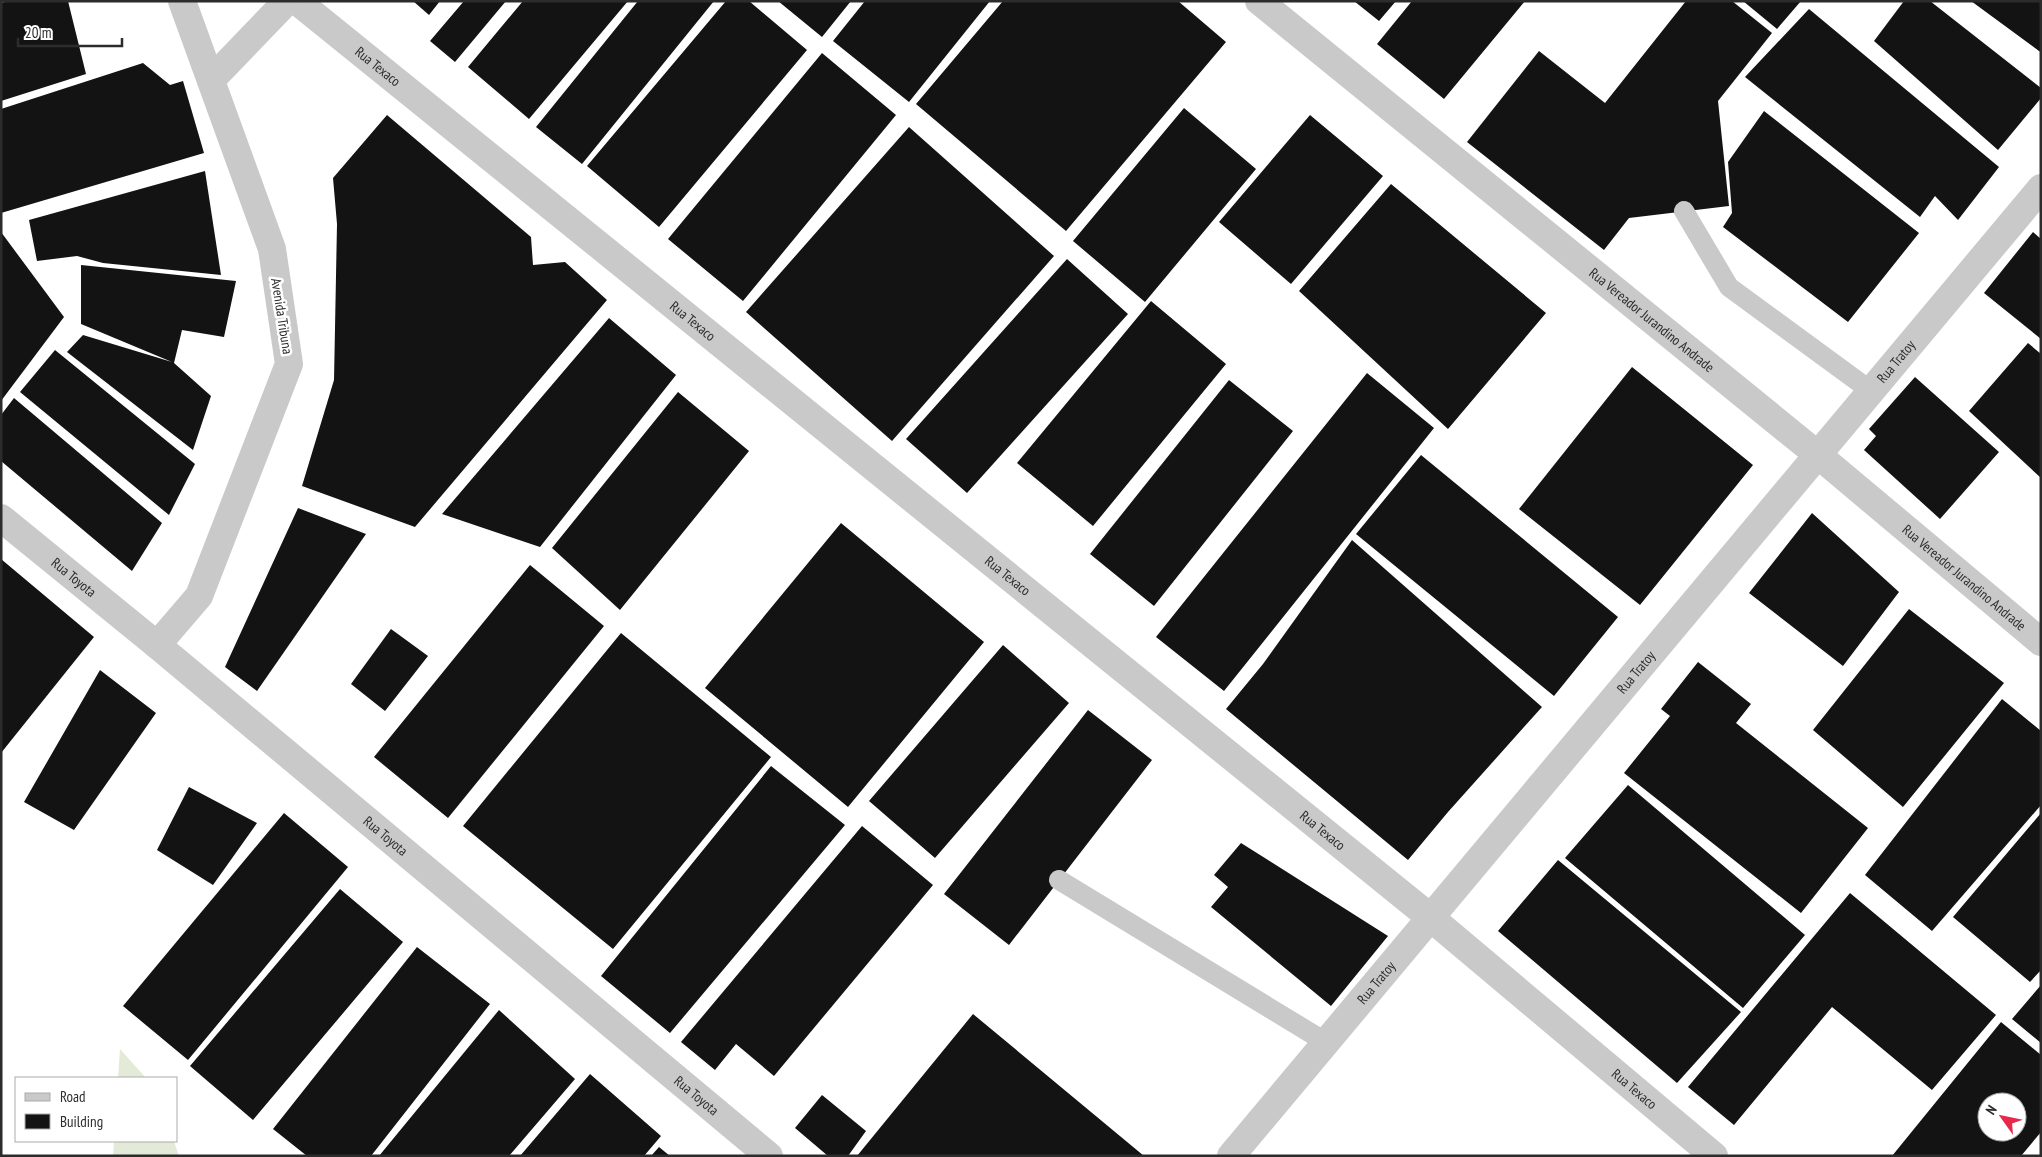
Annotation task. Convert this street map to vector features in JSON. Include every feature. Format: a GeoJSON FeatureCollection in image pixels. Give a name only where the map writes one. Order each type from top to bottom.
{"type":"FeatureCollection","features":[{"type":"Feature","properties":{"kind":"street","name":"Avenida Tribuna"},"geometry":{"type":"LineString","coordinates":[[157,645],[199,596],[290,364],[272,249],[182,1]]}},
{"type":"Feature","properties":{"kind":"street"},"geometry":{"type":"LineString","coordinates":[[211,80],[287,1]]}},
{"type":"Feature","properties":{"kind":"street","name":"Rua Texaco"},"geometry":{"type":"LineString","coordinates":[[297,1],[1431,918],[1714,1156]]}},
{"type":"Feature","properties":{"kind":"street","name":"Rua Vereador Jurandino Andrade"},"geometry":{"type":"LineString","coordinates":[[1259,1],[1818,455],[2041,642]]}},
{"type":"Feature","properties":{"kind":"street","name":"Rua Tratoy"},"geometry":{"type":"LineString","coordinates":[[1232,1156],[2041,188]]}},
{"type":"Feature","properties":{"kind":"street","name":"Rua Toyota"},"geometry":{"type":"LineString","coordinates":[[1,518],[157,645],[768,1156]]}},
{"type":"Feature","properties":{"kind":"lane"},"geometry":{"type":"LineString","coordinates":[[1684,211],[1729,287],[1871,391]]}},
{"type":"Feature","properties":{"kind":"lane"},"geometry":{"type":"LineString","coordinates":[[1059,880],[1327,1043]]}},
{"type":"Feature","properties":{"kind":"green space"},"geometry":{"type":"Polygon","coordinates":[[[120,1049],[145,1077],[118,1077],[120,1049]]]}},
{"type":"Feature","properties":{"kind":"green space"},"geometry":{"type":"Polygon","coordinates":[[[114,1142],[174,1142],[179,1156],[113,1156],[114,1142]]]}},
{"type":"Feature","properties":{"kind":"building"},"geometry":{"type":"Polygon","coordinates":[[[8,1],[68,1],[86,74],[1,101],[1,3],[8,1]]]}},
{"type":"Feature","properties":{"kind":"building"},"geometry":{"type":"Polygon","coordinates":[[[413,1],[440,1],[429,15],[413,1]]]}},
{"type":"Feature","properties":{"kind":"building"},"geometry":{"type":"Polygon","coordinates":[[[464,1],[506,1],[455,62],[430,41],[464,1]]]}},
{"type":"Feature","properties":{"kind":"building"},"geometry":{"type":"Polygon","coordinates":[[[523,1],[628,1],[529,119],[468,67],[523,1]]]}},
{"type":"Feature","properties":{"kind":"building"},"geometry":{"type":"Polygon","coordinates":[[[638,1],[714,1],[582,164],[536,127],[638,1]]]}},
{"type":"Feature","properties":{"kind":"building"},"geometry":{"type":"Polygon","coordinates":[[[726,1],[749,1],[807,50],[659,227],[587,166],[726,1]]]}},
{"type":"Feature","properties":{"kind":"building"},"geometry":{"type":"Polygon","coordinates":[[[778,1],[851,1],[822,37],[778,1]]]}},
{"type":"Feature","properties":{"kind":"building"},"geometry":{"type":"Polygon","coordinates":[[[865,1],[990,1],[909,102],[833,41],[865,1]]]}},
{"type":"Feature","properties":{"kind":"building"},"geometry":{"type":"Polygon","coordinates":[[[1003,1],[1178,1],[1226,42],[1066,231],[916,104],[1003,1]]]}},
{"type":"Feature","properties":{"kind":"building"},"geometry":{"type":"Polygon","coordinates":[[[1354,1],[1396,1],[1379,21],[1354,1]]]}},
{"type":"Feature","properties":{"kind":"building"},"geometry":{"type":"Polygon","coordinates":[[[1412,1],[1525,1],[1444,99],[1377,44],[1412,1]]]}},
{"type":"Feature","properties":{"kind":"building"},"geometry":{"type":"Polygon","coordinates":[[[1686,1],[1732,1],[1772,33],[1718,101],[1729,206],[1629,218],[1604,250],[1467,142],[1539,51],[1605,103],[1686,1]]]}},
{"type":"Feature","properties":{"kind":"building"},"geometry":{"type":"Polygon","coordinates":[[[1743,1],[1801,1],[1777,29],[1743,1]]]}},
{"type":"Feature","properties":{"kind":"building"},"geometry":{"type":"Polygon","coordinates":[[[1904,1],[1930,1],[2041,88],[2041,98],[1998,150],[1874,41],[1904,1]]]}},
{"type":"Feature","properties":{"kind":"building"},"geometry":{"type":"Polygon","coordinates":[[[1971,1],[2041,1],[2041,52],[2039,51],[1971,1]]]}},
{"type":"Feature","properties":{"kind":"building"},"geometry":{"type":"Polygon","coordinates":[[[1809,9],[1999,167],[1958,220],[1935,196],[1920,217],[1745,77],[1809,9]]]}},
{"type":"Feature","properties":{"kind":"building"},"geometry":{"type":"Polygon","coordinates":[[[822,53],[896,115],[743,301],[668,239],[822,53]]]}},
{"type":"Feature","properties":{"kind":"building"},"geometry":{"type":"Polygon","coordinates":[[[143,63],[170,85],[183,81],[204,153],[1,213],[1,109],[143,63]]]}},
{"type":"Feature","properties":{"kind":"building"},"geometry":{"type":"Polygon","coordinates":[[[1184,108],[1256,169],[1145,302],[1073,241],[1184,108]]]}},
{"type":"Feature","properties":{"kind":"building"},"geometry":{"type":"Polygon","coordinates":[[[1764,111],[1919,233],[1848,322],[1723,227],[1732,213],[1728,162],[1764,111]]]}},
{"type":"Feature","properties":{"kind":"building"},"geometry":{"type":"Polygon","coordinates":[[[387,115],[531,237],[533,265],[565,262],[607,300],[415,527],[302,486],[334,380],[337,224],[333,178],[387,115]]]}},
{"type":"Feature","properties":{"kind":"building"},"geometry":{"type":"Polygon","coordinates":[[[1310,115],[1383,176],[1291,284],[1219,222],[1310,115]]]}},
{"type":"Feature","properties":{"kind":"building"},"geometry":{"type":"Polygon","coordinates":[[[909,127],[1054,256],[892,441],[746,312],[909,127]]]}},
{"type":"Feature","properties":{"kind":"building"},"geometry":{"type":"Polygon","coordinates":[[[205,171],[221,275],[103,263],[77,256],[37,261],[29,220],[205,171]]]}},
{"type":"Feature","properties":{"kind":"building"},"geometry":{"type":"Polygon","coordinates":[[[1391,184],[1546,313],[1448,429],[1299,291],[1391,184]]]}},
{"type":"Feature","properties":{"kind":"building"},"geometry":{"type":"Polygon","coordinates":[[[1,232],[64,317],[1,401],[1,232]]]}},
{"type":"Feature","properties":{"kind":"building"},"geometry":{"type":"Polygon","coordinates":[[[2033,232],[2041,239],[2041,339],[1984,293],[2033,232]]]}},
{"type":"Feature","properties":{"kind":"building"},"geometry":{"type":"Polygon","coordinates":[[[1067,259],[1128,314],[967,493],[906,439],[1067,259]]]}},
{"type":"Feature","properties":{"kind":"building"},"geometry":{"type":"Polygon","coordinates":[[[81,265],[236,281],[224,337],[182,330],[174,363],[211,396],[193,450],[67,352],[83,335],[172,362],[81,324],[81,265]]]}},
{"type":"Feature","properties":{"kind":"building"},"geometry":{"type":"Polygon","coordinates":[[[1151,301],[1226,364],[1093,526],[1017,463],[1151,301]]]}},
{"type":"Feature","properties":{"kind":"building"},"geometry":{"type":"Polygon","coordinates":[[[609,318],[676,375],[540,547],[442,514],[609,318]]]}},
{"type":"Feature","properties":{"kind":"building"},"geometry":{"type":"Polygon","coordinates":[[[2028,343],[2041,354],[2041,478],[1969,411],[2028,343]]]}},
{"type":"Feature","properties":{"kind":"building"},"geometry":{"type":"Polygon","coordinates":[[[55,350],[195,464],[169,515],[20,392],[55,350]]]}},
{"type":"Feature","properties":{"kind":"building"},"geometry":{"type":"Polygon","coordinates":[[[1632,367],[1753,465],[1640,605],[1519,509],[1632,367]]]}},
{"type":"Feature","properties":{"kind":"building"},"geometry":{"type":"Polygon","coordinates":[[[1367,373],[1434,428],[1224,691],[1156,637],[1367,373]]]}},
{"type":"Feature","properties":{"kind":"building"},"geometry":{"type":"Polygon","coordinates":[[[1915,377],[1999,452],[1940,519],[1864,450],[1876,436],[1869,429],[1915,377]]]}},
{"type":"Feature","properties":{"kind":"building"},"geometry":{"type":"Polygon","coordinates":[[[1229,380],[1293,431],[1154,606],[1090,554],[1229,380]]]}},
{"type":"Feature","properties":{"kind":"building"},"geometry":{"type":"Polygon","coordinates":[[[678,392],[749,451],[620,610],[552,548],[678,392]]]}},
{"type":"Feature","properties":{"kind":"building"},"geometry":{"type":"Polygon","coordinates":[[[14,398],[162,523],[132,571],[1,461],[1,415],[14,398]]]}},
{"type":"Feature","properties":{"kind":"building"},"geometry":{"type":"Polygon","coordinates":[[[1421,455],[1618,617],[1554,696],[1356,534],[1421,455]]]}},
{"type":"Feature","properties":{"kind":"building"},"geometry":{"type":"Polygon","coordinates":[[[298,508],[366,534],[257,691],[225,667],[298,508]]]}},
{"type":"Feature","properties":{"kind":"building"},"geometry":{"type":"Polygon","coordinates":[[[1812,513],[1899,592],[1843,666],[1749,593],[1812,513]]]}},
{"type":"Feature","properties":{"kind":"building"},"geometry":{"type":"Polygon","coordinates":[[[841,523],[984,642],[848,807],[705,688],[841,523]]]}},
{"type":"Feature","properties":{"kind":"building"},"geometry":{"type":"Polygon","coordinates":[[[1352,540],[1542,707],[1448,812],[1408,860],[1226,709],[1263,664],[1352,540]]]}},
{"type":"Feature","properties":{"kind":"building"},"geometry":{"type":"Polygon","coordinates":[[[1,559],[94,637],[1,753],[1,559]]]}},
{"type":"Feature","properties":{"kind":"building"},"geometry":{"type":"Polygon","coordinates":[[[530,565],[604,626],[448,818],[374,757],[530,565]]]}},
{"type":"Feature","properties":{"kind":"building"},"geometry":{"type":"Polygon","coordinates":[[[1909,609],[2004,683],[1903,807],[1813,730],[1909,609]]]}},
{"type":"Feature","properties":{"kind":"building"},"geometry":{"type":"Polygon","coordinates":[[[391,629],[428,656],[385,711],[351,684],[391,629]]]}},
{"type":"Feature","properties":{"kind":"building"},"geometry":{"type":"Polygon","coordinates":[[[621,633],[771,757],[613,949],[463,826],[621,633]]]}},
{"type":"Feature","properties":{"kind":"building"},"geometry":{"type":"Polygon","coordinates":[[[1003,645],[1069,703],[935,858],[869,801],[1003,645]]]}},
{"type":"Feature","properties":{"kind":"building"},"geometry":{"type":"Polygon","coordinates":[[[1698,662],[1751,704],[1736,723],[1868,828],[1801,913],[1624,773],[1670,716],[1661,709],[1698,662]]]}},
{"type":"Feature","properties":{"kind":"building"},"geometry":{"type":"Polygon","coordinates":[[[100,670],[156,713],[74,830],[24,802],[100,670]]]}},
{"type":"Feature","properties":{"kind":"building"},"geometry":{"type":"Polygon","coordinates":[[[2002,699],[2041,731],[2041,805],[1932,931],[1865,875],[2002,699]]]}},
{"type":"Feature","properties":{"kind":"building"},"geometry":{"type":"Polygon","coordinates":[[[1088,710],[1152,760],[1009,945],[944,894],[1088,710]]]}},
{"type":"Feature","properties":{"kind":"building"},"geometry":{"type":"Polygon","coordinates":[[[771,766],[845,825],[670,1033],[601,976],[771,766]]]}},
{"type":"Feature","properties":{"kind":"building"},"geometry":{"type":"Polygon","coordinates":[[[1628,785],[1805,935],[1743,1008],[1565,858],[1628,785]]]}},
{"type":"Feature","properties":{"kind":"building"},"geometry":{"type":"Polygon","coordinates":[[[189,787],[257,823],[213,885],[157,850],[189,787]]]}},
{"type":"Feature","properties":{"kind":"building"},"geometry":{"type":"Polygon","coordinates":[[[284,813],[348,867],[188,1060],[123,1006],[284,813]]]}},
{"type":"Feature","properties":{"kind":"building"},"geometry":{"type":"Polygon","coordinates":[[[2041,813],[2041,970],[2030,982],[1953,917],[2041,813]]]}},
{"type":"Feature","properties":{"kind":"building"},"geometry":{"type":"Polygon","coordinates":[[[862,826],[933,885],[774,1076],[736,1044],[715,1070],[681,1042],[862,826]]]}},
{"type":"Feature","properties":{"kind":"building"},"geometry":{"type":"Polygon","coordinates":[[[1241,843],[1388,936],[1331,1006],[1211,907],[1228,887],[1214,875],[1241,843]]]}},
{"type":"Feature","properties":{"kind":"building"},"geometry":{"type":"Polygon","coordinates":[[[1558,860],[1741,1012],[1677,1083],[1498,931],[1558,860]]]}},
{"type":"Feature","properties":{"kind":"building"},"geometry":{"type":"Polygon","coordinates":[[[340,889],[403,942],[253,1120],[190,1066],[340,889]]]}},
{"type":"Feature","properties":{"kind":"building"},"geometry":{"type":"Polygon","coordinates":[[[1850,893],[1996,1015],[1932,1090],[1832,1007],[1734,1125],[1688,1087],[1850,893]]]}},
{"type":"Feature","properties":{"kind":"building"},"geometry":{"type":"Polygon","coordinates":[[[417,947],[490,1004],[371,1156],[307,1156],[273,1129],[417,947]]]}},
{"type":"Feature","properties":{"kind":"building"},"geometry":{"type":"Polygon","coordinates":[[[2041,985],[2041,1043],[2012,1019],[2041,985]]]}},
{"type":"Feature","properties":{"kind":"building"},"geometry":{"type":"Polygon","coordinates":[[[499,1010],[575,1079],[509,1156],[379,1156],[499,1010]]]}},
{"type":"Feature","properties":{"kind":"building"},"geometry":{"type":"Polygon","coordinates":[[[973,1014],[1144,1156],[857,1156],[973,1014]]]}},
{"type":"Feature","properties":{"kind":"building"},"geometry":{"type":"Polygon","coordinates":[[[2001,1022],[2041,1055],[2041,1132],[2021,1156],[1892,1156],[2001,1022]]]}},
{"type":"Feature","properties":{"kind":"building"},"geometry":{"type":"Polygon","coordinates":[[[590,1074],[661,1136],[644,1156],[520,1156],[590,1074]]]}},
{"type":"Feature","properties":{"kind":"building"},"geometry":{"type":"Polygon","coordinates":[[[822,1095],[866,1131],[848,1156],[828,1156],[795,1128],[822,1095]]]}},
{"type":"Feature","properties":{"kind":"building"},"geometry":{"type":"Polygon","coordinates":[[[659,1147],[670,1156],[651,1156],[659,1147]]]}}]}
